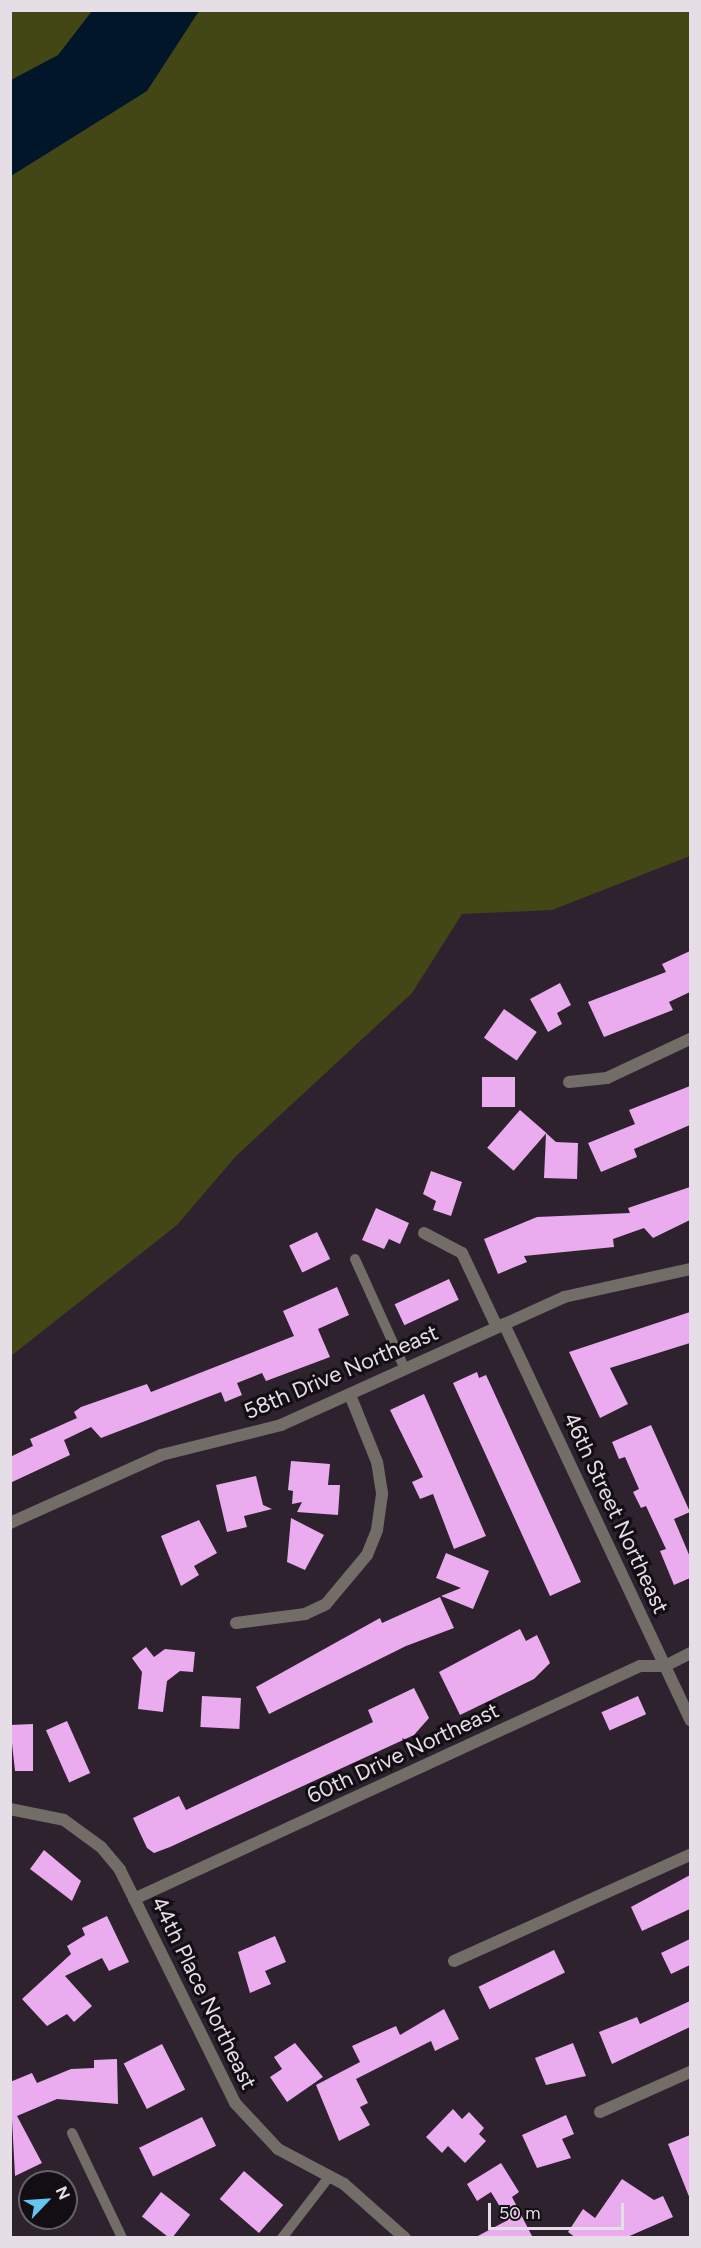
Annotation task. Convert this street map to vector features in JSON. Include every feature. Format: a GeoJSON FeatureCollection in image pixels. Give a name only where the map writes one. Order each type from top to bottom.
{"type":"FeatureCollection","features":[{"type":"Feature","properties":{"kind":"street"},"geometry":{"type":"LineString","coordinates":[[569,1082],[607,1078],[690,1040]]}},
{"type":"Feature","properties":{"kind":"street","name":"46th Street Northeast"},"geometry":{"type":"LineString","coordinates":[[423,1233],[462,1253],[501,1326],[690,1720]]}},
{"type":"Feature","properties":{"kind":"street","name":"58th Drive Northeast"},"geometry":{"type":"LineString","coordinates":[[10,1523],[161,1455],[272,1428],[350,1395],[564,1297],[690,1269]]}},
{"type":"Feature","properties":{"kind":"street"},"geometry":{"type":"LineString","coordinates":[[236,1623],[305,1614],[326,1604],[367,1555],[377,1530],[382,1493],[377,1462],[350,1395]]}},
{"type":"Feature","properties":{"kind":"street","name":"60th Drive Northeast"},"geometry":{"type":"LineString","coordinates":[[134,1899],[640,1666],[665,1666],[690,1653]]}},
{"type":"Feature","properties":{"kind":"street","name":"44th Place Northeast"},"geometry":{"type":"LineString","coordinates":[[10,1809],[64,1820],[101,1847],[134,1899],[235,2103],[278,2149],[329,2177],[381,2213],[405,2238]]}},
{"type":"Feature","properties":{"kind":"street"},"geometry":{"type":"LineString","coordinates":[[454,1961],[690,1855]]}},
{"type":"Feature","properties":{"kind":"street"},"geometry":{"type":"LineString","coordinates":[[600,2112],[690,2072]]}},
{"type":"Feature","properties":{"kind":"lane"},"geometry":{"type":"LineString","coordinates":[[355,1259],[405,1369]]}},
{"type":"Feature","properties":{"kind":"lane"},"geometry":{"type":"LineString","coordinates":[[72,2133],[122,2238]]}},
{"type":"Feature","properties":{"kind":"lane"},"geometry":{"type":"LineString","coordinates":[[282,2238],[329,2177]]}},
{"type":"Feature","properties":{"kind":"green space"},"geometry":{"type":"Polygon","coordinates":[[[11,11],[690,11],[690,856],[552,910],[462,914],[412,993],[236,1156],[177,1225],[11,1356],[11,11]]]}},
{"type":"Feature","properties":{"kind":"water"},"geometry":{"type":"Polygon","coordinates":[[[92,11],[199,11],[147,91],[11,176],[11,80],[58,55],[92,11]]]}},
{"type":"Feature","properties":{"kind":"building"},"geometry":{"type":"Polygon","coordinates":[[[690,951],[690,992],[669,1002],[673,1010],[604,1037],[588,1002],[666,972],[662,964],[690,951]]]}},
{"type":"Feature","properties":{"kind":"building"},"geometry":{"type":"Polygon","coordinates":[[[560,983],[571,1005],[557,1013],[562,1024],[548,1032],[530,999],[560,983]]]}},
{"type":"Feature","properties":{"kind":"building"},"geometry":{"type":"Polygon","coordinates":[[[504,1009],[537,1032],[517,1061],[484,1038],[504,1009]]]}},
{"type":"Feature","properties":{"kind":"building"},"geometry":{"type":"Polygon","coordinates":[[[482,1077],[515,1077],[515,1107],[482,1107],[482,1077]]]}},
{"type":"Feature","properties":{"kind":"building"},"geometry":{"type":"Polygon","coordinates":[[[690,1086],[690,1125],[634,1149],[637,1157],[601,1172],[588,1143],[635,1124],[629,1110],[690,1086]]]}},
{"type":"Feature","properties":{"kind":"building"},"geometry":{"type":"Polygon","coordinates":[[[520,1110],[546,1133],[514,1171],[487,1148],[520,1110]]]}},
{"type":"Feature","properties":{"kind":"building"},"geometry":{"type":"Polygon","coordinates":[[[546,1133],[556,1142],[578,1143],[577,1179],[544,1178],[546,1133]]]}},
{"type":"Feature","properties":{"kind":"building"},"geometry":{"type":"Polygon","coordinates":[[[431,1171],[462,1182],[451,1216],[433,1210],[436,1201],[423,1194],[431,1171]]]}},
{"type":"Feature","properties":{"kind":"building"},"geometry":{"type":"Polygon","coordinates":[[[690,1187],[690,1220],[653,1238],[644,1228],[613,1239],[614,1247],[524,1256],[527,1262],[498,1274],[484,1239],[537,1217],[630,1213],[628,1208],[690,1187]]]}},
{"type":"Feature","properties":{"kind":"building"},"geometry":{"type":"Polygon","coordinates":[[[376,1208],[409,1223],[400,1244],[389,1239],[384,1249],[362,1240],[376,1208]]]}},
{"type":"Feature","properties":{"kind":"building"},"geometry":{"type":"Polygon","coordinates":[[[317,1232],[330,1259],[302,1273],[289,1246],[317,1232]]]}},
{"type":"Feature","properties":{"kind":"building"},"geometry":{"type":"Polygon","coordinates":[[[449,1279],[459,1300],[404,1325],[395,1304],[449,1279]]]}},
{"type":"Feature","properties":{"kind":"building"},"geometry":{"type":"Polygon","coordinates":[[[337,1287],[349,1315],[318,1329],[330,1357],[266,1381],[262,1373],[237,1383],[242,1395],[225,1402],[221,1392],[101,1438],[91,1427],[64,1440],[70,1455],[10,1483],[10,1457],[33,1446],[30,1439],[77,1418],[74,1412],[81,1407],[147,1384],[151,1392],[294,1336],[283,1311],[337,1287]]]}},
{"type":"Feature","properties":{"kind":"building"},"geometry":{"type":"Polygon","coordinates":[[[690,1312],[690,1343],[610,1368],[628,1404],[600,1418],[569,1352],[690,1312]]]}},
{"type":"Feature","properties":{"kind":"building"},"geometry":{"type":"Polygon","coordinates":[[[477,1372],[479,1378],[486,1375],[581,1582],[550,1596],[453,1383],[477,1372]]]}},
{"type":"Feature","properties":{"kind":"building"},"geometry":{"type":"Polygon","coordinates":[[[424,1394],[486,1536],[454,1549],[433,1494],[420,1499],[412,1482],[423,1477],[390,1410],[424,1394]]]}},
{"type":"Feature","properties":{"kind":"building"},"geometry":{"type":"Polygon","coordinates":[[[651,1425],[690,1512],[674,1519],[690,1557],[690,1578],[674,1585],[660,1551],[666,1549],[646,1506],[641,1508],[633,1492],[639,1489],[625,1457],[619,1459],[612,1442],[651,1425]]]}},
{"type":"Feature","properties":{"kind":"building"},"geometry":{"type":"Polygon","coordinates":[[[291,1461],[330,1464],[328,1485],[340,1485],[338,1515],[297,1512],[302,1502],[292,1504],[293,1491],[288,1490],[291,1461]]]}},
{"type":"Feature","properties":{"kind":"building"},"geometry":{"type":"Polygon","coordinates":[[[256,1476],[263,1505],[272,1509],[244,1516],[247,1527],[227,1532],[216,1485],[256,1476]]]}},
{"type":"Feature","properties":{"kind":"building"},"geometry":{"type":"Polygon","coordinates":[[[291,1518],[324,1535],[305,1570],[287,1562],[291,1518]]]}},
{"type":"Feature","properties":{"kind":"building"},"geometry":{"type":"Polygon","coordinates":[[[199,1520],[217,1553],[194,1566],[199,1575],[181,1586],[161,1536],[199,1520]]]}},
{"type":"Feature","properties":{"kind":"building"},"geometry":{"type":"Polygon","coordinates":[[[446,1553],[489,1571],[473,1609],[441,1596],[461,1588],[436,1578],[446,1553]]]}},
{"type":"Feature","properties":{"kind":"building"},"geometry":{"type":"Polygon","coordinates":[[[440,1597],[454,1628],[406,1646],[269,1714],[256,1687],[380,1618],[382,1623],[440,1597]]]}},
{"type":"Feature","properties":{"kind":"building"},"geometry":{"type":"Polygon","coordinates":[[[520,1629],[526,1641],[537,1635],[550,1663],[534,1679],[460,1715],[439,1672],[520,1629]]]}},
{"type":"Feature","properties":{"kind":"building"},"geometry":{"type":"Polygon","coordinates":[[[146,1647],[154,1657],[165,1649],[195,1652],[193,1672],[180,1671],[167,1681],[163,1712],[138,1709],[142,1672],[132,1658],[146,1647]]]}},
{"type":"Feature","properties":{"kind":"building"},"geometry":{"type":"Polygon","coordinates":[[[414,1688],[429,1718],[414,1735],[170,1847],[154,1853],[147,1848],[133,1818],[179,1796],[186,1810],[373,1722],[368,1710],[414,1688]]]}},
{"type":"Feature","properties":{"kind":"building"},"geometry":{"type":"Polygon","coordinates":[[[202,1696],[241,1698],[239,1729],[200,1727],[202,1696]]]}},
{"type":"Feature","properties":{"kind":"building"},"geometry":{"type":"Polygon","coordinates":[[[638,1696],[646,1714],[610,1731],[601,1712],[638,1696]]]}},
{"type":"Feature","properties":{"kind":"building"},"geometry":{"type":"Polygon","coordinates":[[[67,1721],[90,1773],[69,1782],[46,1730],[67,1721]]]}},
{"type":"Feature","properties":{"kind":"building"},"geometry":{"type":"Polygon","coordinates":[[[33,1724],[33,1771],[15,1771],[10,1725],[33,1724]]]}},
{"type":"Feature","properties":{"kind":"building"},"geometry":{"type":"Polygon","coordinates":[[[44,1850],[81,1881],[72,1901],[30,1869],[44,1850]]]}},
{"type":"Feature","properties":{"kind":"building"},"geometry":{"type":"Polygon","coordinates":[[[690,1875],[690,1909],[642,1931],[631,1907],[690,1875]]]}},
{"type":"Feature","properties":{"kind":"building"},"geometry":{"type":"Polygon","coordinates":[[[107,1916],[129,1962],[109,1971],[102,1958],[65,1976],[92,2006],[74,2022],[67,2014],[47,2026],[22,1999],[71,1954],[67,1946],[85,1935],[82,1928],[107,1916]]]}},
{"type":"Feature","properties":{"kind":"building"},"geometry":{"type":"Polygon","coordinates":[[[275,1936],[286,1962],[265,1971],[271,1984],[250,1993],[238,1952],[275,1936]]]}},
{"type":"Feature","properties":{"kind":"building"},"geometry":{"type":"Polygon","coordinates":[[[690,1939],[690,1965],[671,1974],[661,1953],[690,1939]]]}},
{"type":"Feature","properties":{"kind":"building"},"geometry":{"type":"Polygon","coordinates":[[[554,1950],[565,1972],[489,2009],[479,1987],[554,1950]]]}},
{"type":"Feature","properties":{"kind":"building"},"geometry":{"type":"Polygon","coordinates":[[[690,2001],[690,2027],[612,2064],[599,2032],[637,2017],[640,2024],[690,2001]]]}},
{"type":"Feature","properties":{"kind":"building"},"geometry":{"type":"Polygon","coordinates":[[[444,2009],[459,2039],[435,2051],[431,2041],[356,2079],[368,2103],[360,2107],[370,2125],[339,2141],[316,2085],[360,2062],[352,2046],[396,2026],[400,2035],[444,2009]]]}},
{"type":"Feature","properties":{"kind":"building"},"geometry":{"type":"Polygon","coordinates":[[[295,2043],[323,2077],[287,2102],[270,2077],[282,2069],[274,2057],[295,2043]]]}},
{"type":"Feature","properties":{"kind":"building"},"geometry":{"type":"Polygon","coordinates":[[[573,2043],[586,2076],[546,2085],[535,2058],[573,2043]]]}},
{"type":"Feature","properties":{"kind":"building"},"geometry":{"type":"Polygon","coordinates":[[[162,2044],[185,2089],[147,2109],[124,2064],[162,2044]]]}},
{"type":"Feature","properties":{"kind":"building"},"geometry":{"type":"Polygon","coordinates":[[[117,2059],[118,2104],[57,2099],[17,2116],[42,2163],[27,2170],[18,2170],[18,2175],[15,2176],[10,2082],[32,2073],[37,2083],[71,2069],[94,2068],[94,2060],[117,2059]]]}},
{"type":"Feature","properties":{"kind":"building"},"geometry":{"type":"Polygon","coordinates":[[[453,2109],[462,2119],[469,2112],[484,2128],[479,2134],[486,2141],[465,2163],[448,2146],[442,2153],[426,2137],[453,2109]]]}},
{"type":"Feature","properties":{"kind":"building"},"geometry":{"type":"Polygon","coordinates":[[[566,2115],[574,2134],[562,2139],[571,2158],[537,2168],[522,2135],[566,2115]]]}},
{"type":"Feature","properties":{"kind":"building"},"geometry":{"type":"Polygon","coordinates":[[[202,2117],[216,2146],[153,2176],[139,2148],[202,2117]]]}},
{"type":"Feature","properties":{"kind":"building"},"geometry":{"type":"Polygon","coordinates":[[[690,2135],[690,2199],[668,2144],[690,2135]]]}},
{"type":"Feature","properties":{"kind":"building"},"geometry":{"type":"Polygon","coordinates":[[[501,2163],[519,2192],[512,2197],[533,2238],[474,2238],[508,2220],[491,2192],[477,2201],[467,2184],[501,2163]]]}},
{"type":"Feature","properties":{"kind":"building"},"geometry":{"type":"Polygon","coordinates":[[[244,2171],[283,2205],[259,2233],[220,2199],[244,2171]]]}},
{"type":"Feature","properties":{"kind":"building"},"geometry":{"type":"Polygon","coordinates":[[[622,2179],[654,2200],[663,2196],[673,2217],[625,2238],[576,2238],[568,2232],[583,2209],[595,2218],[622,2179]]]}},
{"type":"Feature","properties":{"kind":"building"},"geometry":{"type":"Polygon","coordinates":[[[161,2192],[190,2215],[172,2238],[142,2216],[161,2192]]]}}]}
